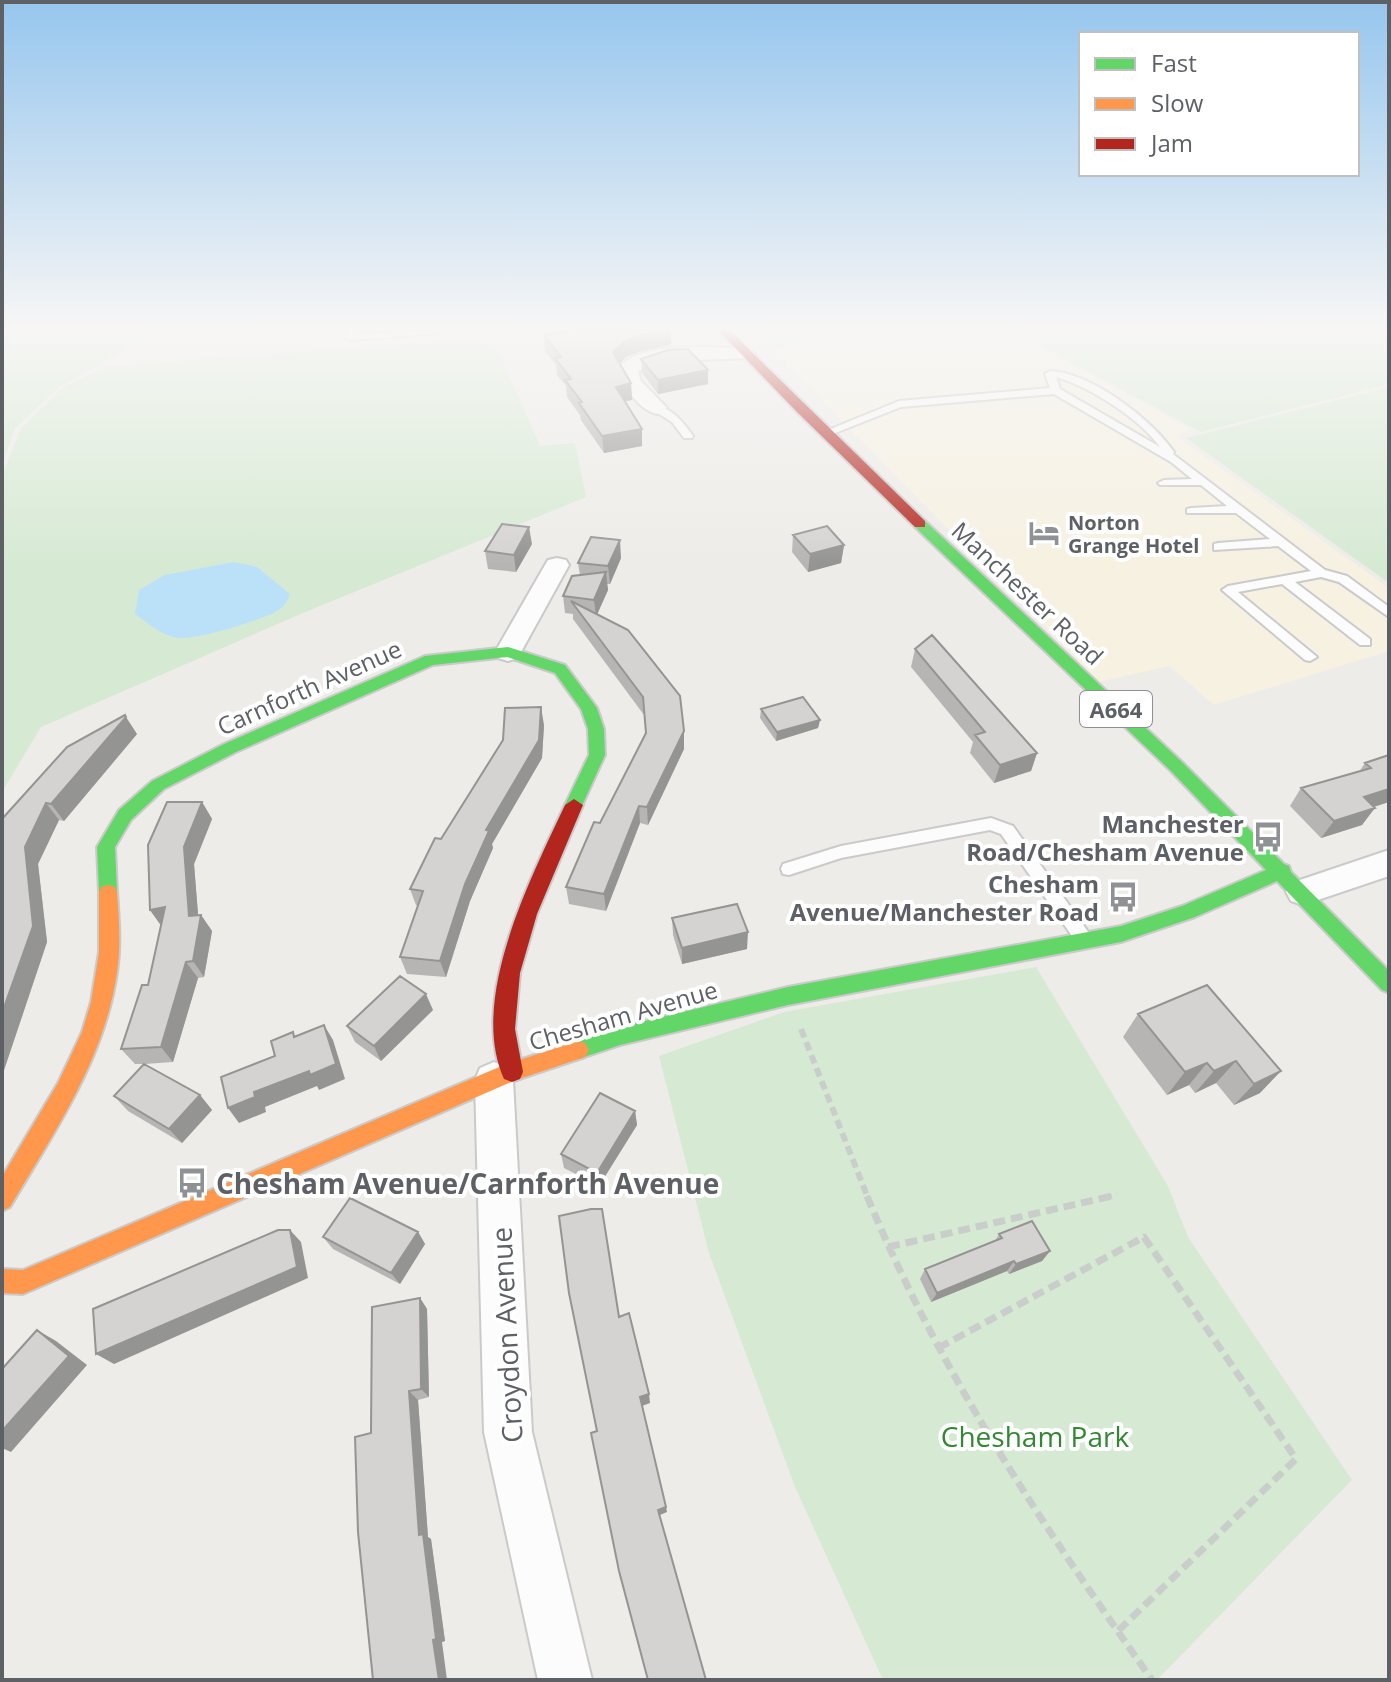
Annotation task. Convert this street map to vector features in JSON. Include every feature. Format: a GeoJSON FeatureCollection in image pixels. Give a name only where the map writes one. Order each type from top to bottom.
{"type":"FeatureCollection","features":[{"type":"Feature","properties":{"kind":"street","name":"A664"},"geometry":{"type":"LineString","coordinates":[[801,408],[831,437]]}},
{"type":"Feature","properties":{"kind":"street","name":"Manchester Road"},"geometry":{"type":"LineString","coordinates":[[831,437],[984,586],[1045,640],[1292,882],[1389,984]]}},
{"type":"Feature","properties":{"kind":"street"},"geometry":{"type":"LineString","coordinates":[[508,652],[557,565]]}},
{"type":"Feature","properties":{"kind":"street","name":"Carnforth Avenue"},"geometry":{"type":"LineString","coordinates":[[2,1199],[62,1098],[95,1024],[107,973],[106,847],[125,815],[158,785],[392,673],[430,660],[508,652],[560,669],[589,708],[596,729],[597,755],[532,897],[507,993],[503,1076]]}},
{"type":"Feature","properties":{"kind":"street"},"geometry":{"type":"LineString","coordinates":[[1292,882],[1389,863]]}},
{"type":"Feature","properties":{"kind":"street","name":"Chesham Avenue"},"geometry":{"type":"LineString","coordinates":[[2,1281],[23,1282],[503,1076],[620,1036],[788,996],[1086,942],[1292,882]]}},
{"type":"Feature","properties":{"kind":"street","name":"Croydon Avenue"},"geometry":{"type":"LineString","coordinates":[[503,1076],[508,1432],[565,1680]]}},
{"type":"Feature","properties":{"kind":"lane"},"geometry":{"type":"LineString","coordinates":[[658,408],[676,420],[688,436]]}},
{"type":"Feature","properties":{"kind":"lane"},"geometry":{"type":"LineString","coordinates":[[831,437],[890,408]]}},
{"type":"Feature","properties":{"kind":"lane"},"geometry":{"type":"LineString","coordinates":[[1086,408],[1175,460],[1321,573],[1343,579],[1389,613]]}},
{"type":"Feature","properties":{"kind":"lane"},"geometry":{"type":"LineString","coordinates":[[1119,408],[1151,429],[1175,460]]}},
{"type":"Feature","properties":{"kind":"lane"},"geometry":{"type":"LineString","coordinates":[[1164,483],[1203,482]]}},
{"type":"Feature","properties":{"kind":"lane"},"geometry":{"type":"LineString","coordinates":[[1191,511],[1238,509]]}},
{"type":"Feature","properties":{"kind":"lane"},"geometry":{"type":"LineString","coordinates":[[1218,547],[1280,542]]}},
{"type":"Feature","properties":{"kind":"lane"},"geometry":{"type":"LineString","coordinates":[[1310,657],[1228,590],[1321,573]]}},
{"type":"Feature","properties":{"kind":"lane"},"geometry":{"type":"LineString","coordinates":[[1285,580],[1365,642]]}},
{"type":"Feature","properties":{"kind":"lane"},"geometry":{"type":"LineString","coordinates":[[789,869],[841,852],[991,824],[1007,830],[1086,942]]}},
{"type":"Feature","properties":{"kind":"path"},"geometry":{"type":"LineString","coordinates":[[788,996],[888,1247],[952,1375],[1060,1550],[1152,1680]]}},
{"type":"Feature","properties":{"kind":"path"},"geometry":{"type":"LineString","coordinates":[[888,1247],[1117,1195]]}},
{"type":"Feature","properties":{"kind":"path"},"geometry":{"type":"LineString","coordinates":[[938,1348],[1144,1237],[1296,1459],[1118,1631]]}},
{"type":"Feature","properties":{"kind":"shaded area"},"geometry":{"type":"Polygon","coordinates":[[[830,408],[1153,408],[1191,429],[1177,437],[1389,588],[1389,651],[1214,705],[1169,666],[1099,682],[830,408]]]}},
{"type":"Feature","properties":{"kind":"green space"},"geometry":{"type":"Polygon","coordinates":[[[2,408],[36,408],[15,428],[2,464],[2,408]]]}},
{"type":"Feature","properties":{"kind":"green space"},"geometry":{"type":"Polygon","coordinates":[[[41,408],[523,408],[540,446],[575,443],[586,497],[303,613],[41,727],[2,792],[2,476],[21,428],[41,408]]]}},
{"type":"Feature","properties":{"kind":"green space"},"geometry":{"type":"Polygon","coordinates":[[[1157,408],[1293,408],[1201,432],[1157,408]]]}},
{"type":"Feature","properties":{"kind":"green space"},"geometry":{"type":"Polygon","coordinates":[[[1303,408],[1389,408],[1389,583],[1186,438],[1303,408]]]}},
{"type":"Feature","properties":{"kind":"green space","name":"Chesham Park"},"geometry":{"type":"Polygon","coordinates":[[[1036,967],[1168,1186],[1188,1237],[1352,1480],[1157,1680],[883,1680],[795,1487],[709,1253],[659,1056],[784,1012],[1036,967]]]}},
{"type":"Feature","properties":{"kind":"water"},"geometry":{"type":"Polygon","coordinates":[[[234,562],[257,567],[290,594],[288,600],[278,611],[256,620],[187,638],[167,635],[135,614],[139,590],[165,575],[234,562]]]}},
{"type":"Feature","properties":{"kind":"building"},"geometry":{"type":"Polygon","coordinates":[[[583,408],[629,408],[642,429],[602,436],[583,408]]]}},
{"type":"Feature","properties":{"kind":"building"},"geometry":{"type":"Polygon","coordinates":[[[502,524],[529,527],[514,555],[485,551],[502,524]]]}},
{"type":"Feature","properties":{"kind":"building"},"geometry":{"type":"Polygon","coordinates":[[[827,526],[844,545],[810,554],[793,535],[827,526]]]}},
{"type":"Feature","properties":{"kind":"building"},"geometry":{"type":"Polygon","coordinates":[[[591,537],[620,540],[608,566],[578,563],[591,537]]]}},
{"type":"Feature","properties":{"kind":"building"},"geometry":{"type":"Polygon","coordinates":[[[606,572],[594,600],[563,596],[572,576],[606,572]]]}},
{"type":"Feature","properties":{"kind":"building"},"geometry":{"type":"Polygon","coordinates":[[[571,601],[628,630],[680,696],[684,731],[647,807],[639,806],[604,894],[566,887],[594,822],[600,823],[646,733],[643,697],[571,601]]]}},
{"type":"Feature","properties":{"kind":"building"},"geometry":{"type":"Polygon","coordinates":[[[932,635],[1037,753],[1000,765],[975,735],[985,732],[915,649],[932,635]]]}},
{"type":"Feature","properties":{"kind":"building"},"geometry":{"type":"Polygon","coordinates":[[[803,697],[820,720],[777,732],[761,709],[803,697]]]}},
{"type":"Feature","properties":{"kind":"building"},"geometry":{"type":"Polygon","coordinates":[[[541,707],[539,740],[486,830],[489,831],[465,884],[440,961],[400,957],[423,891],[410,889],[435,838],[441,839],[503,740],[505,708],[541,707]]]}},
{"type":"Feature","properties":{"kind":"building"},"geometry":{"type":"Polygon","coordinates":[[[125,715],[51,804],[46,803],[25,847],[33,926],[2,1013],[2,819],[67,747],[125,715]]]}},
{"type":"Feature","properties":{"kind":"building"},"geometry":{"type":"Polygon","coordinates":[[[1389,755],[1389,789],[1364,797],[1375,808],[1334,821],[1301,788],[1371,768],[1365,763],[1389,755]]]}},
{"type":"Feature","properties":{"kind":"building"},"geometry":{"type":"Polygon","coordinates":[[[167,802],[202,802],[184,847],[189,916],[201,915],[193,961],[186,962],[161,1047],[121,1049],[142,985],[148,985],[165,907],[150,910],[148,845],[167,802]]]}},
{"type":"Feature","properties":{"kind":"building"},"geometry":{"type":"Polygon","coordinates":[[[737,904],[748,932],[682,948],[672,918],[737,904]]]}},
{"type":"Feature","properties":{"kind":"building"},"geometry":{"type":"Polygon","coordinates":[[[400,976],[426,994],[374,1046],[347,1026],[400,976]]]}},
{"type":"Feature","properties":{"kind":"building"},"geometry":{"type":"Polygon","coordinates":[[[1207,985],[1281,1071],[1254,1084],[1236,1061],[1214,1071],[1207,1063],[1185,1072],[1138,1014],[1207,985]]]}},
{"type":"Feature","properties":{"kind":"building"},"geometry":{"type":"Polygon","coordinates":[[[324,1025],[336,1064],[254,1092],[255,1097],[228,1108],[221,1077],[275,1056],[271,1041],[293,1032],[294,1037],[324,1025]]]}},
{"type":"Feature","properties":{"kind":"building"},"geometry":{"type":"Polygon","coordinates":[[[144,1064],[200,1095],[169,1129],[114,1096],[144,1064]]]}},
{"type":"Feature","properties":{"kind":"building"},"geometry":{"type":"Polygon","coordinates":[[[600,1093],[635,1111],[597,1173],[561,1154],[600,1093]]]}},
{"type":"Feature","properties":{"kind":"building"},"geometry":{"type":"Polygon","coordinates":[[[350,1198],[418,1232],[391,1273],[323,1237],[350,1198]]]}},
{"type":"Feature","properties":{"kind":"building"},"geometry":{"type":"Polygon","coordinates":[[[602,1209],[619,1317],[629,1313],[649,1394],[640,1397],[666,1507],[658,1510],[706,1680],[648,1680],[619,1571],[591,1433],[597,1431],[569,1293],[559,1216],[602,1209]]]}},
{"type":"Feature","properties":{"kind":"building"},"geometry":{"type":"Polygon","coordinates":[[[1032,1221],[1050,1251],[1016,1264],[1014,1261],[937,1293],[925,1269],[1002,1238],[999,1234],[1032,1221]]]}},
{"type":"Feature","properties":{"kind":"building"},"geometry":{"type":"Polygon","coordinates":[[[278,1230],[290,1230],[297,1267],[96,1354],[93,1309],[278,1230]]]}},
{"type":"Feature","properties":{"kind":"building"},"geometry":{"type":"Polygon","coordinates":[[[420,1298],[421,1389],[409,1391],[419,1535],[423,1534],[439,1680],[373,1680],[358,1532],[355,1437],[371,1433],[372,1307],[420,1298]]]}},
{"type":"Feature","properties":{"kind":"building"},"geometry":{"type":"Polygon","coordinates":[[[37,1330],[69,1356],[2,1431],[2,1369],[37,1330]]]}},
{"type":"Feature","properties":{"kind":"traffic: fast"},"geometry":{"type":"LineString","coordinates":[[920,524],[1177,767],[1389,984]]}},
{"type":"Feature","properties":{"kind":"traffic: fast"},"geometry":{"type":"LineString","coordinates":[[108,892],[106,847],[125,815],[158,785],[230,748],[430,660],[508,652],[560,669],[589,708],[596,729],[597,755],[574,805]]}},
{"type":"Feature","properties":{"kind":"traffic: fast"},"geometry":{"type":"LineString","coordinates":[[578,1050],[620,1036],[788,996],[1121,934],[1188,912],[1282,871]]}},
{"type":"Feature","properties":{"kind":"traffic: slow"},"geometry":{"type":"LineString","coordinates":[[2,1199],[51,1118],[92,1032],[107,972],[108,892]]}},
{"type":"Feature","properties":{"kind":"traffic: slow"},"geometry":{"type":"LineString","coordinates":[[2,1281],[23,1282],[512,1072],[578,1050]]}},
{"type":"Feature","properties":{"kind":"traffic: jam"},"geometry":{"type":"LineString","coordinates":[[800,408],[920,524]]}},
{"type":"Feature","properties":{"kind":"traffic: jam"},"geometry":{"type":"LineString","coordinates":[[512,1072],[505,1029],[510,973],[528,914],[574,805]]}},
{"type":"Feature","properties":{"kind":"place","name":"Norton Grange Hotel"},"geometry":{"type":"Point","coordinates":[1044,533]}},
{"type":"Feature","properties":{"kind":"place","name":"Manchester Road/Chesham Avenue"},"geometry":{"type":"Point","coordinates":[1268,837]}},
{"type":"Feature","properties":{"kind":"place","name":"Chesham Avenue/Manchester Road"},"geometry":{"type":"Point","coordinates":[1123,897]}},
{"type":"Feature","properties":{"kind":"place","name":"Chesham Avenue/Carnforth Avenue"},"geometry":{"type":"Point","coordinates":[192,1183]}}]}
